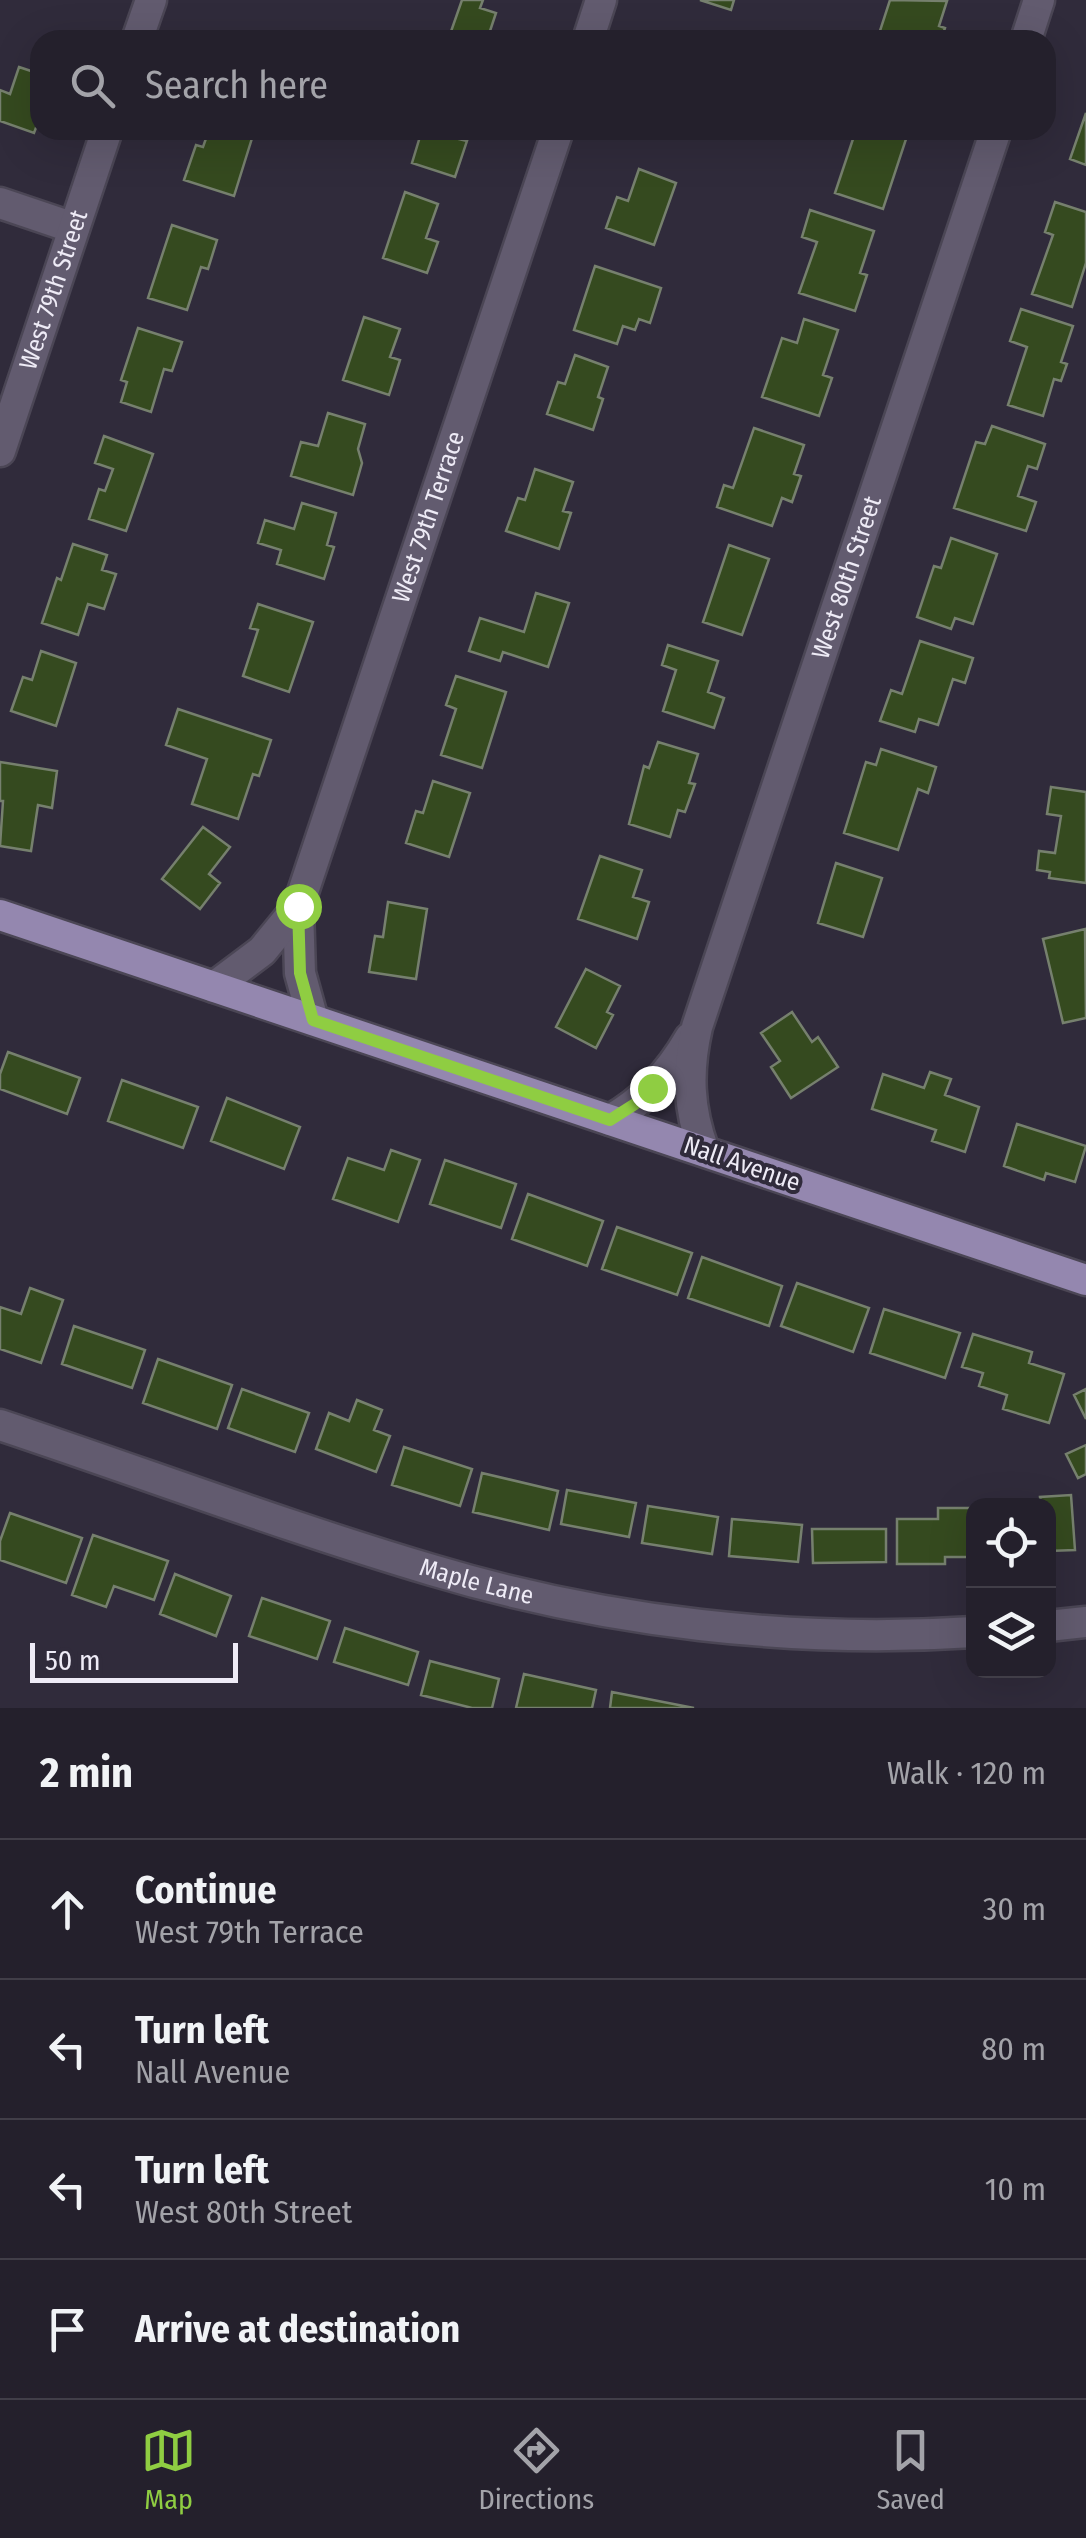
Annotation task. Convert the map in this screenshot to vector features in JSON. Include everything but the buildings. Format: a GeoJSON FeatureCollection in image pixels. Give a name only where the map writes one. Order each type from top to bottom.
{"type":"FeatureCollection","features":[{"type":"Feature","properties":{"kind":"main road","name":"Nall Avenue"},"geometry":{"type":"LineString","coordinates":[[0,915],[1086,1280]]}},
{"type":"Feature","properties":{"kind":"street"},"geometry":{"type":"LineString","coordinates":[[140,30],[151,0]]}},
{"type":"Feature","properties":{"kind":"street"},"geometry":{"type":"LineString","coordinates":[[591,30],[601,0]]}},
{"type":"Feature","properties":{"kind":"street"},"geometry":{"type":"LineString","coordinates":[[1030,30],[1040,0]]}},
{"type":"Feature","properties":{"kind":"street","name":"West 79th Street"},"geometry":{"type":"LineString","coordinates":[[0,451],[104,140]]}},
{"type":"Feature","properties":{"kind":"street","name":"West 79th Terrace"},"geometry":{"type":"LineString","coordinates":[[214,987],[262,951],[298,906],[555,140]]}},
{"type":"Feature","properties":{"kind":"street","name":"West 80th Street"},"geometry":{"type":"LineString","coordinates":[[704,1151],[689,1095],[690,1055],[696,1026],[993,140]]}},
{"type":"Feature","properties":{"kind":"street"},"geometry":{"type":"LineString","coordinates":[[0,203],[74,228]]}},
{"type":"Feature","properties":{"kind":"street","name":"West 79th Terrace"},"geometry":{"type":"LineString","coordinates":[[298,906],[300,973],[313,1020]]}},
{"type":"Feature","properties":{"kind":"street","name":"West 80th Street"},"geometry":{"type":"LineString","coordinates":[[610,1120],[652,1088],[696,1026]]}},
{"type":"Feature","properties":{"kind":"street","name":"Maple Lane"},"geometry":{"type":"LineString","coordinates":[[0,1425],[433,1571],[549,1599],[695,1624],[820,1633],[966,1632]]}},
{"type":"Feature","properties":{"kind":"street"},"geometry":{"type":"LineString","coordinates":[[1056,1625],[1086,1622]]}},
{"type":"Feature","properties":{"kind":"route"},"geometry":{"type":"LineString","coordinates":[[298,906],[300,973],[313,1020],[610,1120],[652,1088]]}}]}
